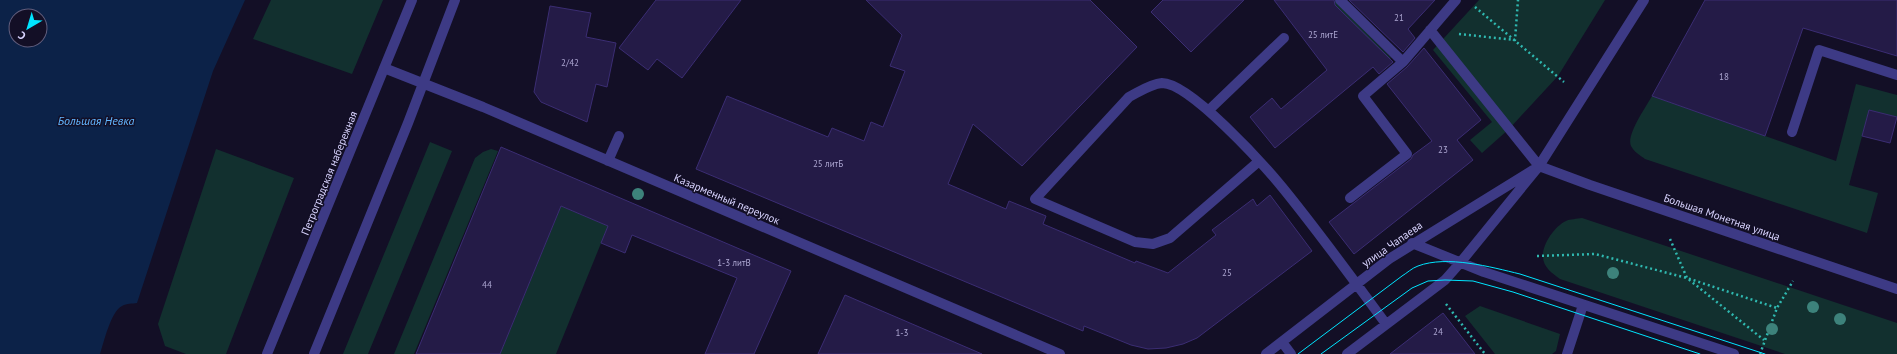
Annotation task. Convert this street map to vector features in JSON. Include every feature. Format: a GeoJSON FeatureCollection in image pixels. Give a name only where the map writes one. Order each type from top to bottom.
{"type":"FeatureCollection","features":[{"type":"Feature","properties":{"kind":"street","name":"Петроградская набережная"},"geometry":{"type":"LineString","coordinates":[[267,354],[412,0]]}},
{"type":"Feature","properties":{"kind":"street"},"geometry":{"type":"LineString","coordinates":[[314,354],[424,84],[455,0]]}},
{"type":"Feature","properties":{"kind":"street"},"geometry":{"type":"LineString","coordinates":[[1340,0],[1403,62]]}},
{"type":"Feature","properties":{"kind":"street"},"geometry":{"type":"LineString","coordinates":[[1350,198],[1407,154],[1363,96],[1403,62],[1456,0]]}},
{"type":"Feature","properties":{"kind":"street","name":"улица Чапаева"},"geometry":{"type":"LineString","coordinates":[[1347,354],[1445,280],[1460,263],[1539,166],[1644,0]]}},
{"type":"Feature","properties":{"kind":"street"},"geometry":{"type":"LineString","coordinates":[[1430,30],[1539,166]]}},
{"type":"Feature","properties":{"kind":"street"},"geometry":{"type":"LineString","coordinates":[[1209,110],[1284,38]]}},
{"type":"Feature","properties":{"kind":"street"},"geometry":{"type":"LineString","coordinates":[[1792,132],[1819,50],[1897,75]]}},
{"type":"Feature","properties":{"kind":"street","name":"Казарменный переулок"},"geometry":{"type":"LineString","coordinates":[[384,68],[608,161],[1060,354]]}},
{"type":"Feature","properties":{"kind":"street"},"geometry":{"type":"LineString","coordinates":[[1258,162],[1170,238],[1153,244],[1135,242],[1035,199],[1129,97],[1146,88],[1163,83],[1185,92],[1209,110],[1281,186],[1386,324]]}},
{"type":"Feature","properties":{"kind":"street"},"geometry":{"type":"LineString","coordinates":[[608,161],[619,136]]}},
{"type":"Feature","properties":{"kind":"street","name":"улица Чапаева"},"geometry":{"type":"LineString","coordinates":[[1266,354],[1412,243],[1539,166]]}},
{"type":"Feature","properties":{"kind":"street","name":"Большая Монетная улица"},"geometry":{"type":"LineString","coordinates":[[1539,166],[1596,187],[1897,288]]}},
{"type":"Feature","properties":{"kind":"street"},"geometry":{"type":"LineString","coordinates":[[1412,243],[1460,263],[1734,354]]}},
{"type":"Feature","properties":{"kind":"street"},"geometry":{"type":"LineString","coordinates":[[1567,354],[1585,305]]}},
{"type":"Feature","properties":{"kind":"street"},"geometry":{"type":"LineString","coordinates":[[1571,354],[1585,305]]}},
{"type":"Feature","properties":{"kind":"street"},"geometry":{"type":"LineString","coordinates":[[1282,342],[1292,354]]}},
{"type":"Feature","properties":{"kind":"path"},"geometry":{"type":"LineString","coordinates":[[1515,40],[1518,0]]}},
{"type":"Feature","properties":{"kind":"path"},"geometry":{"type":"LineString","coordinates":[[1471,3],[1564,82]]}},
{"type":"Feature","properties":{"kind":"path"},"geometry":{"type":"LineString","coordinates":[[1430,30],[1515,40]]}},
{"type":"Feature","properties":{"kind":"path"},"geometry":{"type":"LineString","coordinates":[[1670,239],[1687,278],[1764,340]]}},
{"type":"Feature","properties":{"kind":"path"},"geometry":{"type":"LineString","coordinates":[[1537,256],[1595,254],[1687,278],[1777,308]]}},
{"type":"Feature","properties":{"kind":"path"},"geometry":{"type":"LineString","coordinates":[[1760,354],[1777,308],[1793,281]]}},
{"type":"Feature","properties":{"kind":"path"},"geometry":{"type":"LineString","coordinates":[[1445,302],[1485,354]]}},
{"type":"Feature","properties":{"kind":"green space"},"geometry":{"type":"Polygon","coordinates":[[[271,0],[383,0],[352,74],[253,39],[271,0]]]}},
{"type":"Feature","properties":{"kind":"green space"},"geometry":{"type":"Polygon","coordinates":[[[1327,0],[1334,0],[1391,58],[1381,68],[1327,0]]]}},
{"type":"Feature","properties":{"kind":"green space"},"geometry":{"type":"Polygon","coordinates":[[[1479,0],[1605,0],[1558,76],[1509,129],[1482,153],[1470,140],[1492,122],[1433,50],[1479,0]]]}},
{"type":"Feature","properties":{"kind":"green space"},"geometry":{"type":"Polygon","coordinates":[[[1856,84],[1897,95],[1897,117],[1869,110],[1849,185],[1878,193],[1867,233],[1645,159],[1635,152],[1631,146],[1631,135],[1652,96],[1836,161],[1856,84]]]}},
{"type":"Feature","properties":{"kind":"green space"},"geometry":{"type":"Polygon","coordinates":[[[430,142],[452,151],[368,354],[343,354],[430,142]]]}},
{"type":"Feature","properties":{"kind":"green space"},"geometry":{"type":"Polygon","coordinates":[[[216,149],[294,178],[226,354],[186,354],[165,346],[158,324],[216,149]]]}},
{"type":"Feature","properties":{"kind":"green space"},"geometry":{"type":"Polygon","coordinates":[[[491,149],[498,151],[414,354],[394,354],[475,158],[483,152],[491,149]]]}},
{"type":"Feature","properties":{"kind":"green space"},"geometry":{"type":"Polygon","coordinates":[[[561,206],[608,226],[556,354],[500,354],[561,206]]]}},
{"type":"Feature","properties":{"kind":"green space"},"geometry":{"type":"Polygon","coordinates":[[[1582,218],[1897,323],[1897,354],[1785,354],[1560,279],[1549,270],[1543,261],[1543,252],[1550,236],[1562,223],[1569,220],[1582,218]]]}},
{"type":"Feature","properties":{"kind":"green space"},"geometry":{"type":"Polygon","coordinates":[[[1480,306],[1560,334],[1556,351],[1552,354],[1495,354],[1465,316],[1480,306]]]}},
{"type":"Feature","properties":{"kind":"water","name":"Большая Невка"},"geometry":{"type":"Polygon","coordinates":[[[0,0],[245,0],[213,71],[137,303],[124,305],[114,314],[108,327],[100,354],[0,354],[0,0]]]}},
{"type":"Feature","properties":{"kind":"building"},"geometry":{"type":"Polygon","coordinates":[[[656,0],[741,0],[682,78],[657,59],[648,70],[619,48],[656,0]]]}},
{"type":"Feature","properties":{"kind":"building"},"geometry":{"type":"Polygon","coordinates":[[[866,0],[1090,0],[1137,47],[1022,166],[973,124],[948,184],[1006,209],[1009,201],[1046,216],[1043,224],[1135,263],[1136,261],[1168,273],[1216,235],[1212,230],[1253,199],[1257,206],[1270,195],[1312,251],[1197,338],[1183,344],[1166,348],[1148,349],[1131,345],[1084,326],[1083,331],[696,169],[727,96],[828,137],[832,128],[864,141],[871,122],[883,127],[905,71],[890,66],[902,35],[866,0]]]}},
{"type":"Feature","properties":{"kind":"building"},"geometry":{"type":"Polygon","coordinates":[[[1163,0],[1244,0],[1191,52],[1151,12],[1163,0]]]}},
{"type":"Feature","properties":{"kind":"building"},"geometry":{"type":"Polygon","coordinates":[[[1274,0],[1334,0],[1335,5],[1393,62],[1379,74],[1373,67],[1275,148],[1250,117],[1272,98],[1281,109],[1327,70],[1274,0]]]}},
{"type":"Feature","properties":{"kind":"building"},"geometry":{"type":"Polygon","coordinates":[[[1349,0],[1435,0],[1408,29],[1415,38],[1403,52],[1349,0]]]}},
{"type":"Feature","properties":{"kind":"building"},"geometry":{"type":"Polygon","coordinates":[[[1705,0],[1897,0],[1897,56],[1803,28],[1765,136],[1652,96],[1705,0]]]}},
{"type":"Feature","properties":{"kind":"building"},"geometry":{"type":"Polygon","coordinates":[[[550,6],[591,13],[586,37],[616,43],[607,87],[596,84],[587,122],[541,102],[534,92],[550,6]]]}},
{"type":"Feature","properties":{"kind":"building"},"geometry":{"type":"Polygon","coordinates":[[[1424,48],[1481,120],[1457,140],[1473,160],[1354,254],[1329,222],[1432,141],[1387,84],[1407,67],[1424,48]]]}},
{"type":"Feature","properties":{"kind":"building"},"geometry":{"type":"Polygon","coordinates":[[[1869,110],[1897,117],[1890,143],[1862,136],[1869,110]]]}},
{"type":"Feature","properties":{"kind":"building"},"geometry":{"type":"Polygon","coordinates":[[[501,147],[791,271],[754,354],[705,354],[737,278],[632,235],[625,253],[601,243],[608,226],[561,206],[500,354],[416,354],[501,147]]]}},
{"type":"Feature","properties":{"kind":"building"},"geometry":{"type":"Polygon","coordinates":[[[845,295],[882,311],[982,354],[818,354],[845,295]]]}},
{"type":"Feature","properties":{"kind":"building"},"geometry":{"type":"Polygon","coordinates":[[[1443,313],[1475,354],[1390,354],[1443,313]]]}},
{"type":"Feature","properties":{"kind":"tram line"},"geometry":{"type":"LineString","coordinates":[[1298,354],[1412,269],[1430,263],[1442,262],[1469,263],[1520,274],[1765,354]]}},
{"type":"Feature","properties":{"kind":"tram line"},"geometry":{"type":"LineString","coordinates":[[1321,354],[1412,288],[1428,281],[1445,280],[1473,281],[1513,292],[1700,354]]}}]}
